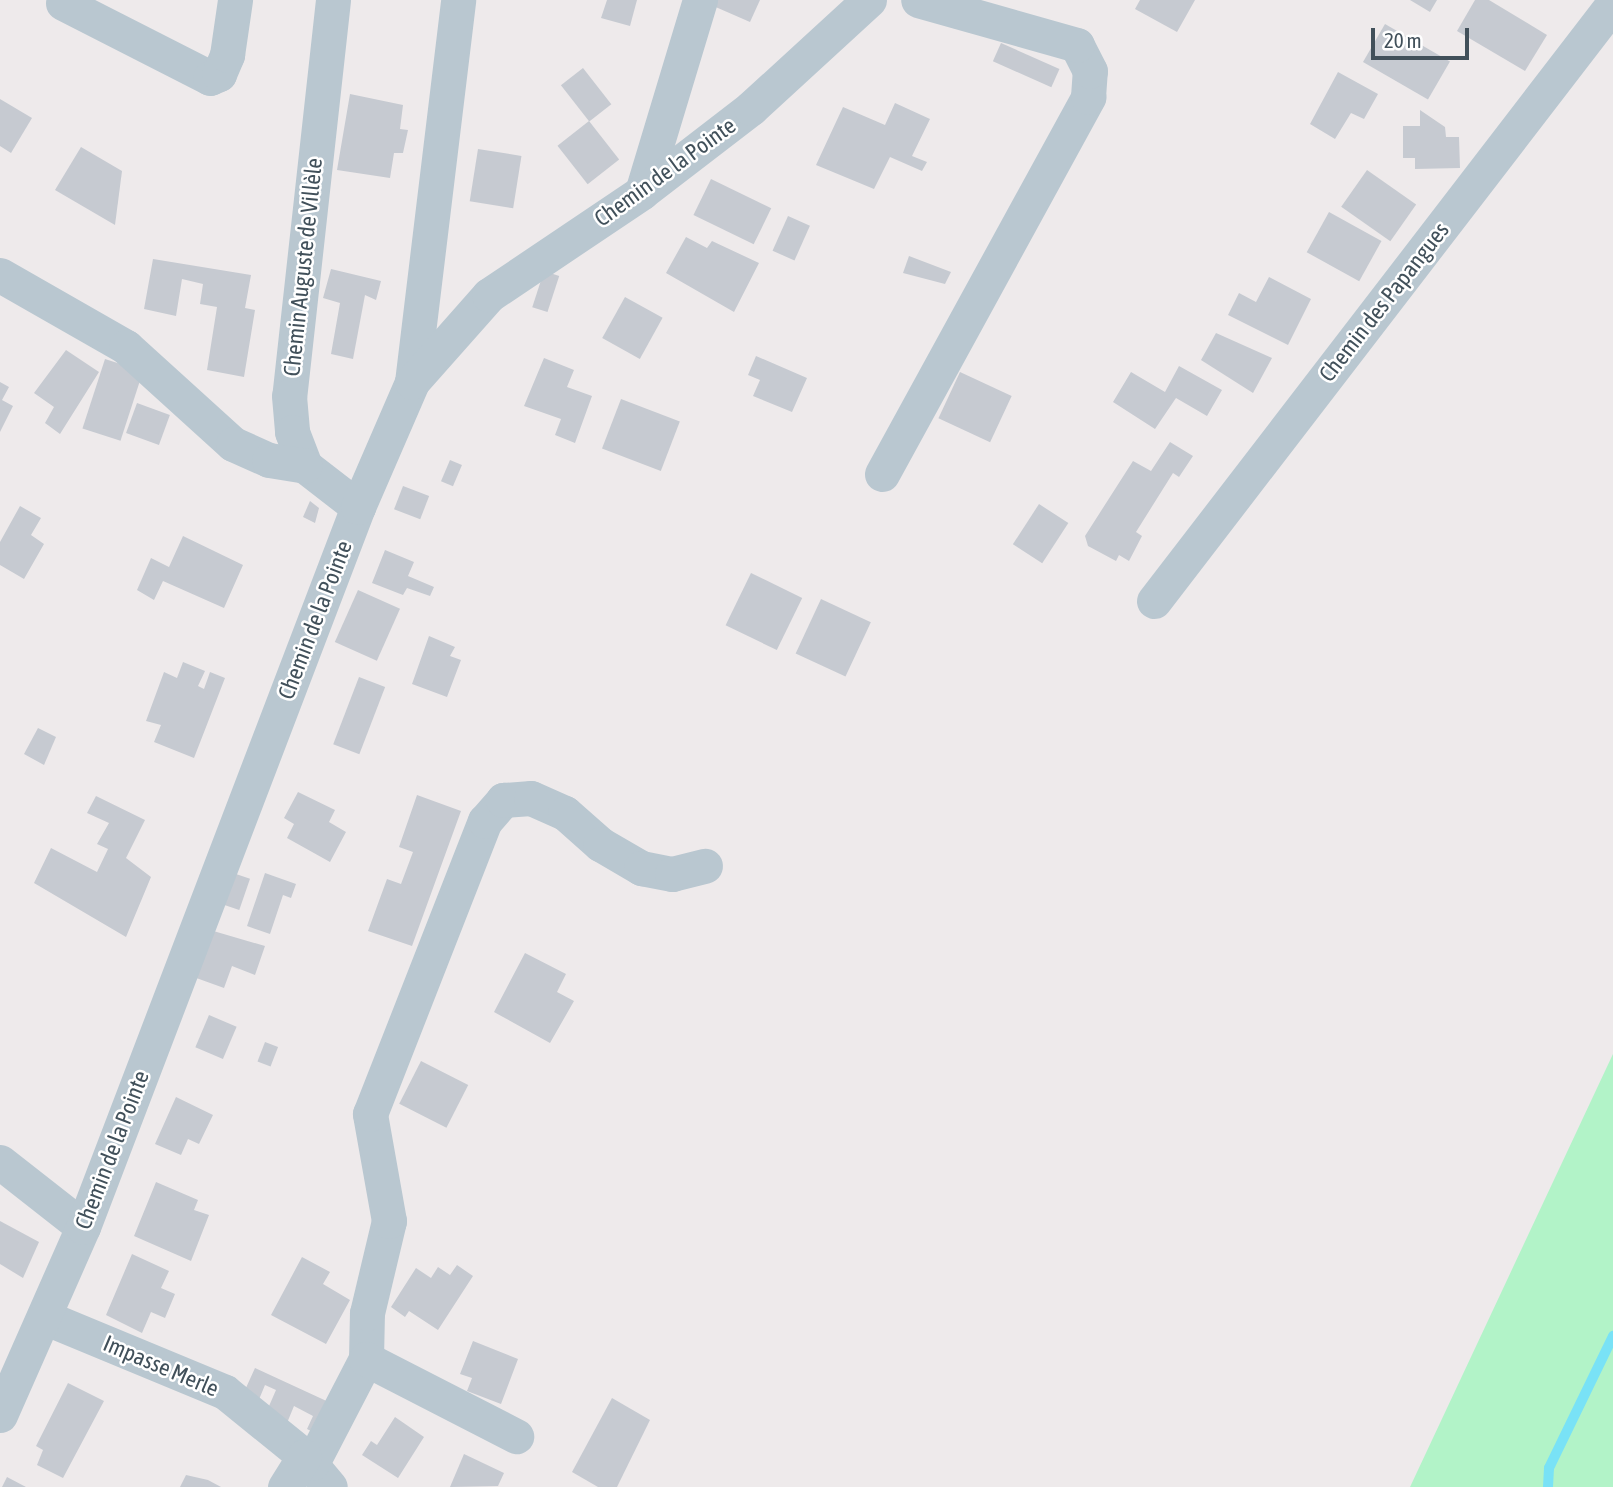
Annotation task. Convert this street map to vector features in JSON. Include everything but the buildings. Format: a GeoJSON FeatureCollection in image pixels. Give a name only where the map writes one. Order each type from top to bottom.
{"type":"FeatureCollection","features":[{"type":"Feature","properties":{"kind":"street"},"geometry":{"type":"LineString","coordinates":[[63,3],[210,78],[219,74],[227,55],[235,0]]}},
{"type":"Feature","properties":{"kind":"street","name":"Chemin Auguste de Villèle"},"geometry":{"type":"LineString","coordinates":[[305,466],[292,432],[289,396],[333,0]]}},
{"type":"Feature","properties":{"kind":"street"},"geometry":{"type":"LineString","coordinates":[[412,382],[458,0]]}},
{"type":"Feature","properties":{"kind":"street"},"geometry":{"type":"LineString","coordinates":[[642,192],[700,0]]}},
{"type":"Feature","properties":{"kind":"street","name":"Chemin de la Pointe"},"geometry":{"type":"LineString","coordinates":[[0,1416],[83,1227],[358,507],[412,382],[489,295],[642,192],[751,108],[869,0]]}},
{"type":"Feature","properties":{"kind":"street"},"geometry":{"type":"LineString","coordinates":[[882,474],[1088,97],[1090,71],[1077,45],[918,0]]}},
{"type":"Feature","properties":{"kind":"street","name":"Chemin des Papangues"},"geometry":{"type":"LineString","coordinates":[[1154,601],[1613,4]]}},
{"type":"Feature","properties":{"kind":"street"},"geometry":{"type":"LineString","coordinates":[[0,275],[126,347],[233,444],[269,460],[305,466],[358,507]]}},
{"type":"Feature","properties":{"kind":"street"},"geometry":{"type":"LineString","coordinates":[[285,1487],[315,1469],[366,1359],[367,1313],[389,1221],[370,1114],[387,1060],[438,950],[485,821],[503,800],[531,798],[565,813],[600,844],[641,868],[672,874],[705,866]]}},
{"type":"Feature","properties":{"kind":"street"},"geometry":{"type":"LineString","coordinates":[[0,1162],[83,1227]]}},
{"type":"Feature","properties":{"kind":"street","name":"Impasse Merle"},"geometry":{"type":"LineString","coordinates":[[44,1317],[225,1392],[315,1469]]}},
{"type":"Feature","properties":{"kind":"street"},"geometry":{"type":"LineString","coordinates":[[366,1359],[516,1436]]}},
{"type":"Feature","properties":{"kind":"green space"},"geometry":{"type":"Polygon","coordinates":[[[1613,1054],[1613,1487],[1410,1487],[1613,1054]]]}},
{"type":"Feature","properties":{"kind":"waterway"},"geometry":{"type":"LineString","coordinates":[[1548,1487],[1549,1468],[1613,1336]]}}]}
